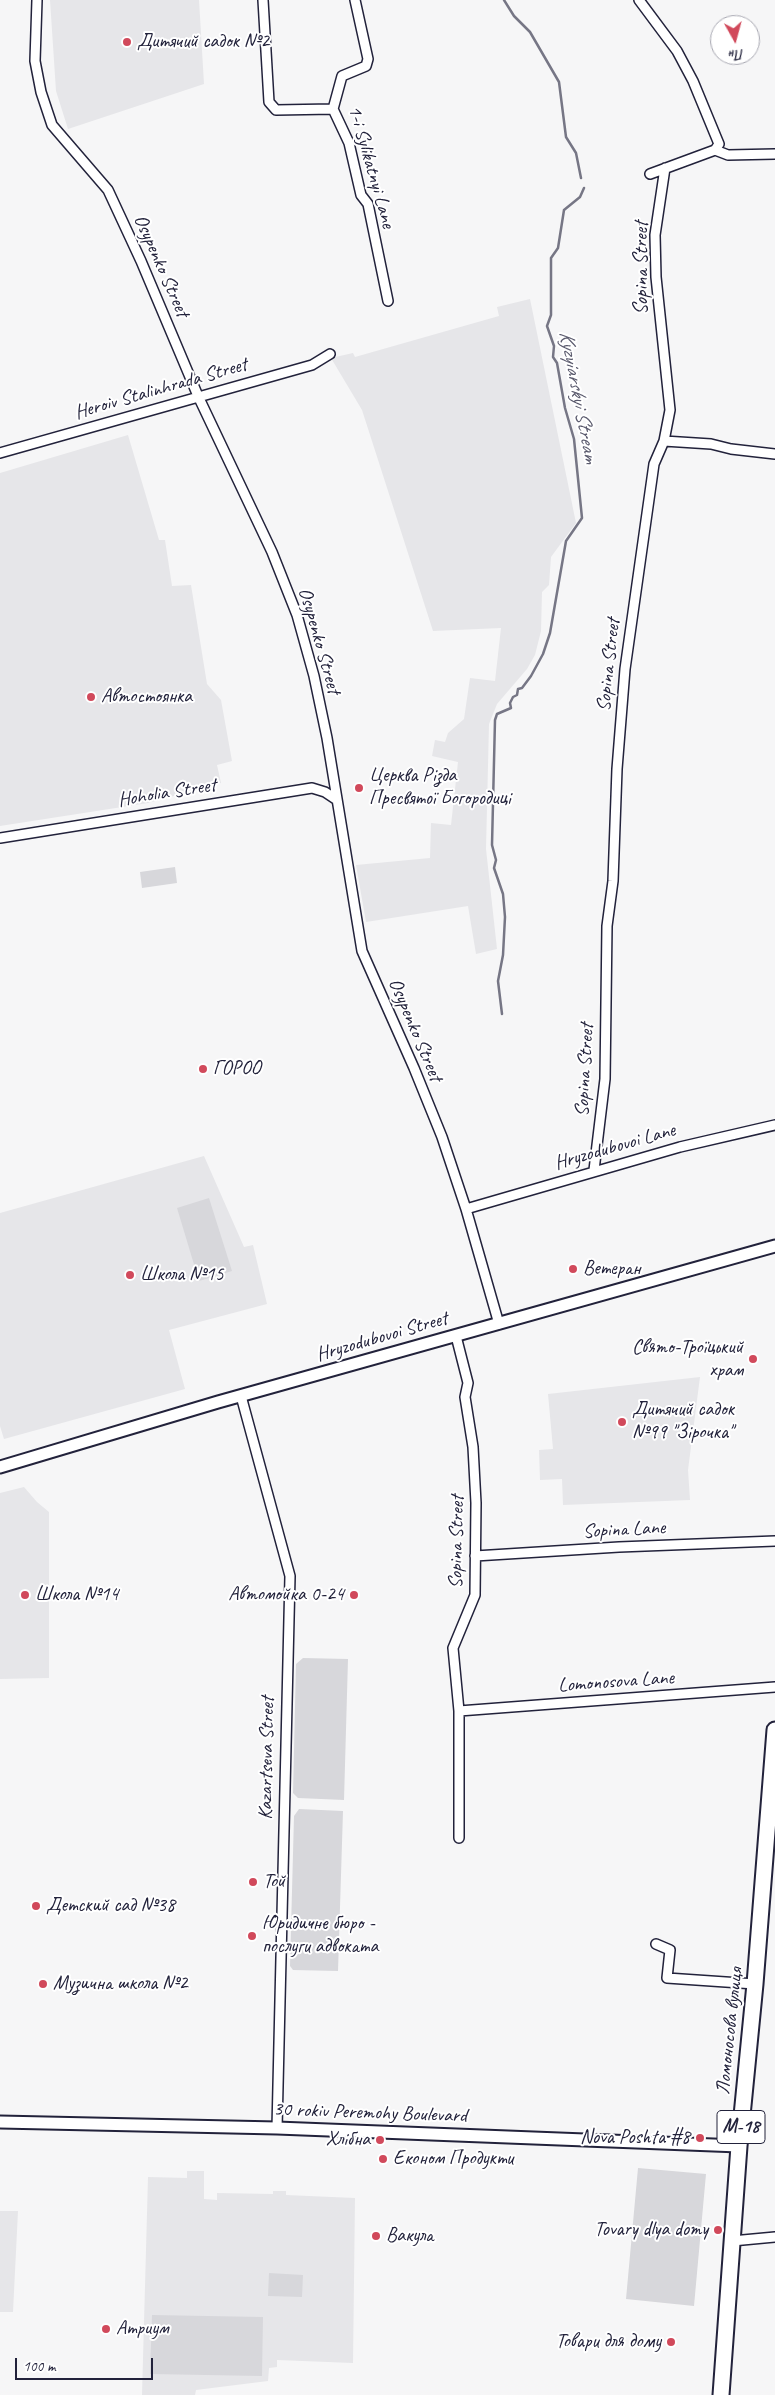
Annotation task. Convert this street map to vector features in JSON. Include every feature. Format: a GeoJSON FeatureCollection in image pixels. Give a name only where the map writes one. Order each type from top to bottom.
{"type":"FeatureCollection","features":[{"type":"Feature","properties":{"kind":"highway","name":"Ломоносова вулиця"},"geometry":{"type":"LineString","coordinates":[[721,2395],[739,2146],[755,1984],[775,1730]]}},
{"type":"Feature","properties":{"kind":"street","name":"Osypenko Street"},"geometry":{"type":"LineString","coordinates":[[37,0],[35,61],[41,92],[52,125],[108,190],[141,261],[198,396],[272,552],[297,615],[314,676],[362,951],[414,1068],[442,1137],[466,1209],[499,1324]]}},
{"type":"Feature","properties":{"kind":"street"},"geometry":{"type":"LineString","coordinates":[[262,0],[269,102],[276,110],[334,109]]}},
{"type":"Feature","properties":{"kind":"street","name":"1-i Sylikatnyi Lane"},"geometry":{"type":"LineString","coordinates":[[355,0],[368,59],[366,66],[342,76],[334,109],[349,143],[361,195],[368,204],[388,301]]}},
{"type":"Feature","properties":{"kind":"street"},"geometry":{"type":"LineString","coordinates":[[639,0],[677,52],[693,81],[719,144],[715,150],[650,174]]}},
{"type":"Feature","properties":{"kind":"street"},"geometry":{"type":"LineString","coordinates":[[715,150],[728,155],[775,154]]}},
{"type":"Feature","properties":{"kind":"street","name":"Sopina Street"},"geometry":{"type":"LineString","coordinates":[[594,1170],[605,1079],[607,926],[613,881],[617,770],[625,669],[654,464],[664,441],[670,410],[659,323],[656,235],[665,168]]}},
{"type":"Feature","properties":{"kind":"street","name":"Heroiv Stalinhrada Street"},"geometry":{"type":"LineString","coordinates":[[0,453],[312,365],[330,354]]}},
{"type":"Feature","properties":{"kind":"street"},"geometry":{"type":"LineString","coordinates":[[664,441],[711,444],[730,450],[775,454]]}},
{"type":"Feature","properties":{"kind":"street","name":"Hoholia Street"},"geometry":{"type":"LineString","coordinates":[[0,838],[312,788],[325,792],[337,800]]}},
{"type":"Feature","properties":{"kind":"street","name":"Hryzodubovoi Lane"},"geometry":{"type":"LineString","coordinates":[[466,1209],[594,1170],[680,1147],[775,1125]]}},
{"type":"Feature","properties":{"kind":"street","name":"Hryzodubovoi Street"},"geometry":{"type":"LineString","coordinates":[[0,1467],[241,1396],[775,1246]]}},
{"type":"Feature","properties":{"kind":"street","name":"Sopina Street"},"geometry":{"type":"LineString","coordinates":[[456,1336],[468,1383],[465,1397],[473,1447],[476,1503],[475,1595],[453,1648],[460,1711],[459,1838]]}},
{"type":"Feature","properties":{"kind":"street","name":"Kazartseva Street"},"geometry":{"type":"LineString","coordinates":[[241,1396],[290,1576],[277,2128]]}},
{"type":"Feature","properties":{"kind":"street","name":"Sopina Lane"},"geometry":{"type":"LineString","coordinates":[[475,1556],[618,1547],[775,1541]]}},
{"type":"Feature","properties":{"kind":"street","name":"Lomonosova Lane"},"geometry":{"type":"LineString","coordinates":[[460,1711],[775,1687]]}},
{"type":"Feature","properties":{"kind":"street"},"geometry":{"type":"LineString","coordinates":[[656,1944],[670,1950],[667,1978],[755,1984]]}},
{"type":"Feature","properties":{"kind":"street","name":"30 rokiv Peremohy Boulevard"},"geometry":{"type":"LineString","coordinates":[[0,2122],[277,2128],[739,2146]]}},
{"type":"Feature","properties":{"kind":"street"},"geometry":{"type":"LineString","coordinates":[[732,2241],[775,2237]]}},
{"type":"Feature","properties":{"kind":"shaded area","name":"Дитячий садок №2"},"geometry":{"type":"Polygon","coordinates":[[[50,0],[199,0],[204,84],[68,129],[56,91],[50,0]]]}},
{"type":"Feature","properties":{"kind":"shaded area"},"geometry":{"type":"Polygon","coordinates":[[[530,299],[576,523],[551,557],[549,585],[542,592],[541,631],[535,655],[527,669],[497,704],[489,724],[486,849],[497,949],[476,954],[468,906],[366,922],[356,865],[430,858],[431,823],[451,825],[458,762],[432,756],[435,740],[445,742],[448,733],[464,719],[470,678],[495,681],[501,628],[433,631],[362,410],[331,358],[353,353],[355,357],[499,316],[497,307],[530,299]]]}},
{"type":"Feature","properties":{"kind":"shaded area"},"geometry":{"type":"Polygon","coordinates":[[[128,435],[159,540],[165,540],[172,586],[191,585],[207,684],[221,700],[232,761],[217,765],[221,783],[148,803],[0,826],[0,473],[128,435]]]}},
{"type":"Feature","properties":{"kind":"shaded area"},"geometry":{"type":"Polygon","coordinates":[[[175,867],[177,883],[142,888],[140,872],[175,867]]]}},
{"type":"Feature","properties":{"kind":"shaded area","name":"Школа №15"},"geometry":{"type":"Polygon","coordinates":[[[204,1156],[244,1247],[253,1245],[267,1304],[169,1330],[185,1389],[4,1439],[0,1426],[0,1213],[204,1156]]]}},
{"type":"Feature","properties":{"kind":"shaded area"},"geometry":{"type":"Polygon","coordinates":[[[209,1198],[232,1271],[199,1281],[177,1208],[209,1198]]]}},
{"type":"Feature","properties":{"kind":"shaded area","name":"Дитячий садок №99 \"Зірочка\""},"geometry":{"type":"Polygon","coordinates":[[[700,1377],[688,1470],[690,1500],[563,1505],[562,1479],[540,1480],[539,1450],[553,1449],[548,1394],[700,1377]]]}},
{"type":"Feature","properties":{"kind":"shaded area","name":"Школа №14"},"geometry":{"type":"Polygon","coordinates":[[[24,1487],[49,1512],[49,1678],[0,1679],[0,1493],[24,1487]]]}},
{"type":"Feature","properties":{"kind":"shaded area"},"geometry":{"type":"Polygon","coordinates":[[[303,1658],[348,1659],[344,1800],[298,1798],[293,1793],[296,1664],[303,1658]]]}},
{"type":"Feature","properties":{"kind":"shaded area"},"geometry":{"type":"Polygon","coordinates":[[[299,1809],[343,1811],[338,1971],[293,1970],[290,1966],[294,1816],[299,1809]]]}},
{"type":"Feature","properties":{"kind":"shaded area"},"geometry":{"type":"Polygon","coordinates":[[[638,2168],[706,2174],[694,2306],[626,2299],[638,2168]]]}},
{"type":"Feature","properties":{"kind":"shaded area"},"geometry":{"type":"Polygon","coordinates":[[[187,2171],[204,2171],[204,2199],[217,2200],[217,2193],[273,2194],[273,2191],[286,2191],[286,2195],[355,2198],[353,2363],[277,2360],[277,2367],[269,2368],[268,2381],[196,2390],[195,2395],[142,2395],[148,2177],[187,2178],[187,2171]]]}},
{"type":"Feature","properties":{"kind":"shaded area"},"geometry":{"type":"Polygon","coordinates":[[[0,2211],[18,2211],[13,2312],[0,2312],[0,2211]]]}},
{"type":"Feature","properties":{"kind":"shaded area"},"geometry":{"type":"Polygon","coordinates":[[[269,2273],[303,2275],[302,2297],[268,2296],[269,2273]]]}},
{"type":"Feature","properties":{"kind":"shaded area"},"geometry":{"type":"Polygon","coordinates":[[[152,2315],[263,2317],[262,2376],[150,2374],[152,2315]]]}},
{"type":"Feature","properties":{"kind":"waterway","name":"Kyzyiarskyi Stream"},"geometry":{"type":"LineString","coordinates":[[504,0],[514,16],[530,32],[559,82],[566,137],[576,153],[581,178]]}},
{"type":"Feature","properties":{"kind":"waterway","name":"Kyzyiarskyi Stream"},"geometry":{"type":"LineString","coordinates":[[502,1014],[498,981],[503,955],[505,917],[503,894],[494,868],[496,860],[492,845],[495,720],[497,714],[511,708],[510,703],[513,697],[517,695],[518,689],[522,688],[531,676],[543,654],[550,633],[566,541],[582,518],[574,439],[565,408],[557,363],[553,357],[554,346],[547,326],[551,315],[551,258],[558,248],[564,210],[580,197],[584,188]]}},
{"type":"Feature","properties":{"kind":"place","name":"Дитячий садок №2"},"geometry":{"type":"Point","coordinates":[127,42]}},
{"type":"Feature","properties":{"kind":"place","name":"Автостоянка"},"geometry":{"type":"Point","coordinates":[91,697]}},
{"type":"Feature","properties":{"kind":"place","name":"Церква Різда Пресвятої Богородиці"},"geometry":{"type":"Point","coordinates":[359,788]}},
{"type":"Feature","properties":{"kind":"place","name":"ГОРОО"},"geometry":{"type":"Point","coordinates":[203,1069]}},
{"type":"Feature","properties":{"kind":"place","name":"Ветеран"},"geometry":{"type":"Point","coordinates":[573,1269]}},
{"type":"Feature","properties":{"kind":"place","name":"Школа №15"},"geometry":{"type":"Point","coordinates":[130,1275]}},
{"type":"Feature","properties":{"kind":"place","name":"Свято-Троїцький храм"},"geometry":{"type":"Point","coordinates":[753,1359]}},
{"type":"Feature","properties":{"kind":"place","name":"Дитячий садок №99 \"Зірочка\""},"geometry":{"type":"Point","coordinates":[622,1422]}},
{"type":"Feature","properties":{"kind":"place","name":"Школа №14"},"geometry":{"type":"Point","coordinates":[25,1595]}},
{"type":"Feature","properties":{"kind":"place","name":"Автомойка 0-24"},"geometry":{"type":"Point","coordinates":[354,1595]}},
{"type":"Feature","properties":{"kind":"place","name":"Той"},"geometry":{"type":"Point","coordinates":[253,1882]}},
{"type":"Feature","properties":{"kind":"place","name":"Детский сад №38"},"geometry":{"type":"Point","coordinates":[36,1906]}},
{"type":"Feature","properties":{"kind":"place","name":"Юридичне бюро - послуги адвоката"},"geometry":{"type":"Point","coordinates":[252,1936]}},
{"type":"Feature","properties":{"kind":"place","name":"Музична школа №2"},"geometry":{"type":"Point","coordinates":[43,1984]}},
{"type":"Feature","properties":{"kind":"place","name":"Nova Poshta #8"},"geometry":{"type":"Point","coordinates":[700,2138]}},
{"type":"Feature","properties":{"kind":"place","name":"Хлібна"},"geometry":{"type":"Point","coordinates":[380,2140]}},
{"type":"Feature","properties":{"kind":"place","name":"Економ Продукти"},"geometry":{"type":"Point","coordinates":[383,2159]}},
{"type":"Feature","properties":{"kind":"place","name":"Tovary dlya domy"},"geometry":{"type":"Point","coordinates":[718,2230]}},
{"type":"Feature","properties":{"kind":"place","name":"Вакула"},"geometry":{"type":"Point","coordinates":[376,2236]}},
{"type":"Feature","properties":{"kind":"place","name":"Атриум"},"geometry":{"type":"Point","coordinates":[106,2329]}},
{"type":"Feature","properties":{"kind":"place","name":"Товари для дому"},"geometry":{"type":"Point","coordinates":[671,2342]}}]}
